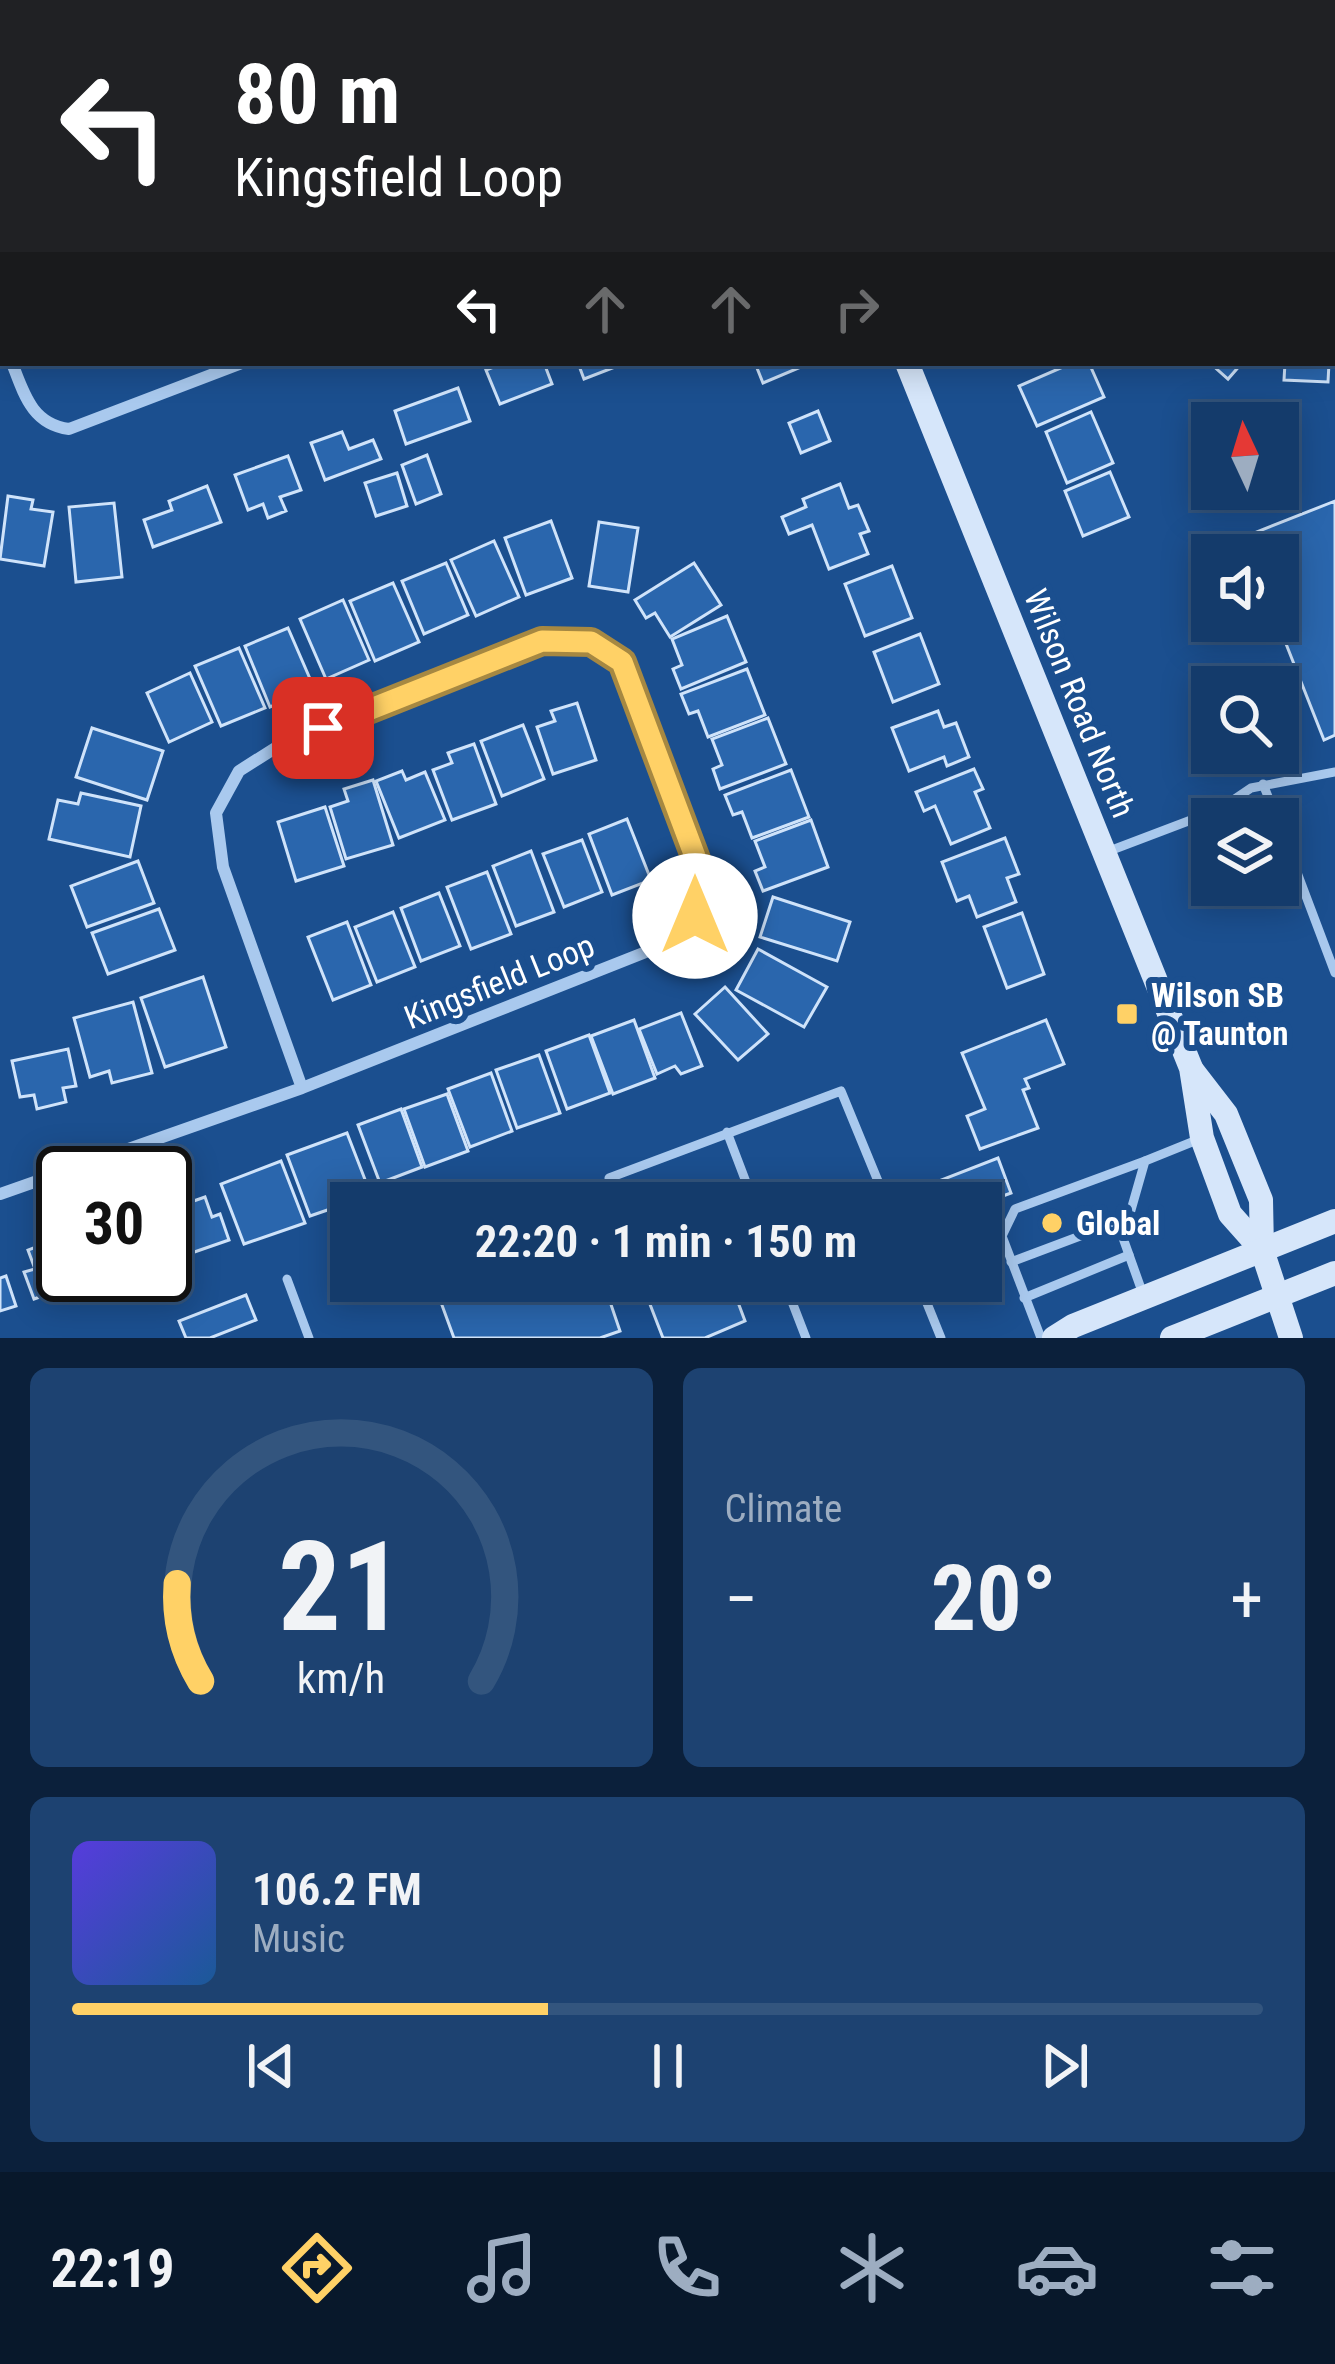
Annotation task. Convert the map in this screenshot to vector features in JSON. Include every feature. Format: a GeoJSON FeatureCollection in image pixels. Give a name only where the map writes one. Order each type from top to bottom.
{"type":"FeatureCollection","features":[{"type":"Feature","properties":{"kind":"street"},"geometry":{"type":"LineString","coordinates":[[13,366],[36,415],[51,427],[69,429],[235,366]]}},
{"type":"Feature","properties":{"kind":"street","name":"Wilson Road North"},"geometry":{"type":"LineString","coordinates":[[908,366],[1191,1068],[1202,1138],[1230,1214],[1262,1250]]}},
{"type":"Feature","properties":{"kind":"street","name":"Kingsfield Loop"},"geometry":{"type":"LineString","coordinates":[[0,1194],[302,1088],[661,946],[695,916],[702,875],[622,662],[591,642],[542,641],[280,745],[239,771],[216,813],[223,867],[302,1088]]}},
{"type":"Feature","properties":{"kind":"street","name":"Wilson Road North"},"geometry":{"type":"LineString","coordinates":[[1191,1068],[1226,1114],[1261,1200],[1262,1250],[1291,1338]]}},
{"type":"Feature","properties":{"kind":"street"},"geometry":{"type":"LineString","coordinates":[[1054,1338],[1073,1326],[1335,1221]]}},
{"type":"Feature","properties":{"kind":"street"},"geometry":{"type":"LineString","coordinates":[[1172,1338],[1335,1273]]}},
{"type":"Feature","properties":{"kind":"lane"},"geometry":{"type":"LineString","coordinates":[[1105,853],[1220,808],[1263,784],[1335,772]]}},
{"type":"Feature","properties":{"kind":"lane"},"geometry":{"type":"LineString","coordinates":[[1263,784],[1268,798]]}},
{"type":"Feature","properties":{"kind":"lane"},"geometry":{"type":"LineString","coordinates":[[1299,879],[1335,973]]}},
{"type":"Feature","properties":{"kind":"lane"},"geometry":{"type":"LineString","coordinates":[[609,1178],[841,1091],[878,1182]]}},
{"type":"Feature","properties":{"kind":"lane"},"geometry":{"type":"LineString","coordinates":[[727,1132],[746,1182]]}},
{"type":"Feature","properties":{"kind":"lane"},"geometry":{"type":"LineString","coordinates":[[1041,1338],[1002,1236],[1015,1209],[1202,1138]]}},
{"type":"Feature","properties":{"kind":"lane"},"geometry":{"type":"LineString","coordinates":[[1144,1297],[1123,1238],[1145,1161]]}},
{"type":"Feature","properties":{"kind":"lane"},"geometry":{"type":"LineString","coordinates":[[1011,1262],[1128,1218]]}},
{"type":"Feature","properties":{"kind":"lane"},"geometry":{"type":"LineString","coordinates":[[1024,1298],[1129,1256]]}},
{"type":"Feature","properties":{"kind":"lane"},"geometry":{"type":"LineString","coordinates":[[287,1279],[309,1338]]}},
{"type":"Feature","properties":{"kind":"lane"},"geometry":{"type":"LineString","coordinates":[[792,1302],[806,1338]]}},
{"type":"Feature","properties":{"kind":"lane"},"geometry":{"type":"LineString","coordinates":[[926,1302],[941,1338]]}},
{"type":"Feature","properties":{"kind":"building"},"geometry":{"type":"Polygon","coordinates":[[[545,366],[552,384],[500,404],[486,370],[545,366]]]}},
{"type":"Feature","properties":{"kind":"building"},"geometry":{"type":"Polygon","coordinates":[[[579,366],[618,366],[584,379],[579,366]]]}},
{"type":"Feature","properties":{"kind":"building"},"geometry":{"type":"Polygon","coordinates":[[[756,366],[801,367],[763,383],[756,366]]]}},
{"type":"Feature","properties":{"kind":"building"},"geometry":{"type":"Polygon","coordinates":[[[1065,366],[1090,366],[1104,397],[1037,426],[1019,386],[1065,366]]]}},
{"type":"Feature","properties":{"kind":"building"},"geometry":{"type":"Polygon","coordinates":[[[1213,366],[1239,366],[1228,379],[1213,366]]]}},
{"type":"Feature","properties":{"kind":"building"},"geometry":{"type":"Polygon","coordinates":[[[1285,366],[1329,366],[1328,382],[1284,380],[1285,366]]]}},
{"type":"Feature","properties":{"kind":"building"},"geometry":{"type":"Polygon","coordinates":[[[458,388],[470,421],[406,444],[395,411],[458,388]]]}},
{"type":"Feature","properties":{"kind":"building"},"geometry":{"type":"Polygon","coordinates":[[[818,411],[830,441],[801,453],[789,423],[818,411]]]}},
{"type":"Feature","properties":{"kind":"building"},"geometry":{"type":"Polygon","coordinates":[[[1091,412],[1113,463],[1067,483],[1046,432],[1091,412]]]}},
{"type":"Feature","properties":{"kind":"building"},"geometry":{"type":"Polygon","coordinates":[[[342,432],[349,449],[373,440],[381,459],[325,480],[311,443],[342,432]]]}},
{"type":"Feature","properties":{"kind":"building"},"geometry":{"type":"Polygon","coordinates":[[[427,455],[441,494],[416,504],[402,465],[427,455]]]}},
{"type":"Feature","properties":{"kind":"building"},"geometry":{"type":"Polygon","coordinates":[[[288,456],[301,490],[280,497],[286,511],[268,518],[263,504],[248,510],[235,475],[288,456]]]}},
{"type":"Feature","properties":{"kind":"building"},"geometry":{"type":"Polygon","coordinates":[[[1110,472],[1129,517],[1083,536],[1065,491],[1110,472]]]}},
{"type":"Feature","properties":{"kind":"building"},"geometry":{"type":"Polygon","coordinates":[[[397,473],[407,506],[376,516],[365,483],[397,473]]]}},
{"type":"Feature","properties":{"kind":"building"},"geometry":{"type":"Polygon","coordinates":[[[840,484],[849,508],[858,505],[869,531],[860,534],[868,554],[829,569],[812,525],[789,534],[782,517],[806,507],[803,499],[840,484]]]}},
{"type":"Feature","properties":{"kind":"building"},"geometry":{"type":"Polygon","coordinates":[[[207,486],[221,522],[153,547],[144,520],[172,510],[169,501],[207,486]]]}},
{"type":"Feature","properties":{"kind":"building"},"geometry":{"type":"Polygon","coordinates":[[[8,496],[33,500],[31,509],[53,512],[44,566],[0,559],[8,496]]]}},
{"type":"Feature","properties":{"kind":"building"},"geometry":{"type":"Polygon","coordinates":[[[1335,501],[1335,735],[1324,740],[1299,666],[1295,666],[1285,642],[1299,642],[1299,534],[1252,534],[1335,501]]]}},
{"type":"Feature","properties":{"kind":"building"},"geometry":{"type":"Polygon","coordinates":[[[114,503],[122,577],[76,582],[69,507],[114,503]]]}},
{"type":"Feature","properties":{"kind":"building"},"geometry":{"type":"Polygon","coordinates":[[[551,521],[572,578],[526,595],[505,538],[551,521]]]}},
{"type":"Feature","properties":{"kind":"building"},"geometry":{"type":"Polygon","coordinates":[[[599,522],[638,528],[628,592],[589,586],[599,522]]]}},
{"type":"Feature","properties":{"kind":"building"},"geometry":{"type":"Polygon","coordinates":[[[494,541],[519,597],[476,616],[451,560],[494,541]]]}},
{"type":"Feature","properties":{"kind":"building"},"geometry":{"type":"Polygon","coordinates":[[[446,563],[468,615],[424,634],[402,581],[446,563]]]}},
{"type":"Feature","properties":{"kind":"building"},"geometry":{"type":"Polygon","coordinates":[[[694,563],[721,605],[670,637],[655,613],[646,618],[635,600],[694,563]]]}},
{"type":"Feature","properties":{"kind":"building"},"geometry":{"type":"Polygon","coordinates":[[[892,566],[912,618],[865,636],[845,584],[892,566]]]}},
{"type":"Feature","properties":{"kind":"building"},"geometry":{"type":"Polygon","coordinates":[[[393,583],[419,642],[375,661],[350,601],[393,583]]]}},
{"type":"Feature","properties":{"kind":"building"},"geometry":{"type":"Polygon","coordinates":[[[343,600],[369,660],[326,679],[300,619],[343,600]]]}},
{"type":"Feature","properties":{"kind":"building"},"geometry":{"type":"Polygon","coordinates":[[[727,616],[746,662],[681,689],[673,669],[682,665],[672,639],[727,616]]]}},
{"type":"Feature","properties":{"kind":"building"},"geometry":{"type":"Polygon","coordinates":[[[288,628],[314,688],[270,707],[245,646],[288,628]]]}},
{"type":"Feature","properties":{"kind":"building"},"geometry":{"type":"Polygon","coordinates":[[[920,634],[939,684],[893,702],[874,652],[920,634]]]}},
{"type":"Feature","properties":{"kind":"building"},"geometry":{"type":"Polygon","coordinates":[[[239,648],[265,708],[221,726],[195,666],[239,648]]]}},
{"type":"Feature","properties":{"kind":"building"},"geometry":{"type":"Polygon","coordinates":[[[747,669],[765,715],[708,737],[698,711],[689,714],[681,694],[747,669]]]}},
{"type":"Feature","properties":{"kind":"building"},"geometry":{"type":"Polygon","coordinates":[[[190,673],[212,722],[169,742],[147,693],[190,673]]]}},
{"type":"Feature","properties":{"kind":"building"},"geometry":{"type":"Polygon","coordinates":[[[577,703],[596,760],[553,774],[537,727],[555,721],[551,711],[577,703]]]}},
{"type":"Feature","properties":{"kind":"building"},"geometry":{"type":"Polygon","coordinates":[[[938,711],[944,727],[956,723],[969,757],[947,766],[944,757],[909,771],[892,728],[938,711]]]}},
{"type":"Feature","properties":{"kind":"building"},"geometry":{"type":"Polygon","coordinates":[[[768,718],[786,764],[720,789],[713,769],[722,765],[712,739],[768,718]]]}},
{"type":"Feature","properties":{"kind":"building"},"geometry":{"type":"Polygon","coordinates":[[[523,725],[544,779],[502,796],[481,741],[523,725]]]}},
{"type":"Feature","properties":{"kind":"building"},"geometry":{"type":"Polygon","coordinates":[[[92,728],[163,751],[147,800],[76,777],[92,728]]]}},
{"type":"Feature","properties":{"kind":"building"},"geometry":{"type":"Polygon","coordinates":[[[474,744],[496,804],[452,820],[433,770],[452,763],[448,753],[474,744]]]}},
{"type":"Feature","properties":{"kind":"building"},"geometry":{"type":"Polygon","coordinates":[[[974,769],[983,789],[975,792],[990,828],[951,844],[935,806],[924,811],[916,792],[974,769]]]}},
{"type":"Feature","properties":{"kind":"building"},"geometry":{"type":"Polygon","coordinates":[[[791,770],[809,817],[752,838],[742,812],[733,815],[725,795],[791,770]]]}},
{"type":"Feature","properties":{"kind":"building"},"geometry":{"type":"Polygon","coordinates":[[[402,771],[406,780],[425,772],[445,820],[399,838],[376,781],[402,771]]]}},
{"type":"Feature","properties":{"kind":"building"},"geometry":{"type":"Polygon","coordinates":[[[373,780],[393,845],[346,859],[330,807],[348,801],[344,789],[373,780]]]}},
{"type":"Feature","properties":{"kind":"building"},"geometry":{"type":"Polygon","coordinates":[[[81,793],[141,806],[130,857],[49,839],[58,800],[78,804],[81,793]]]}},
{"type":"Feature","properties":{"kind":"building"},"geometry":{"type":"Polygon","coordinates":[[[325,807],[344,866],[296,881],[278,822],[325,807]]]}},
{"type":"Feature","properties":{"kind":"building"},"geometry":{"type":"Polygon","coordinates":[[[627,819],[651,880],[612,895],[589,834],[627,819]]]}},
{"type":"Feature","properties":{"kind":"building"},"geometry":{"type":"Polygon","coordinates":[[[811,820],[828,867],[763,891],[755,871],[765,867],[755,841],[811,820]]]}},
{"type":"Feature","properties":{"kind":"building"},"geometry":{"type":"Polygon","coordinates":[[[1005,838],[1019,874],[1007,878],[1016,902],[977,917],[969,896],[957,901],[942,862],[1005,838]]]}},
{"type":"Feature","properties":{"kind":"building"},"geometry":{"type":"Polygon","coordinates":[[[582,840],[602,892],[564,907],[543,854],[582,840]]]}},
{"type":"Feature","properties":{"kind":"building"},"geometry":{"type":"Polygon","coordinates":[[[531,851],[554,912],[516,926],[493,866],[531,851]]]}},
{"type":"Feature","properties":{"kind":"building"},"geometry":{"type":"Polygon","coordinates":[[[138,861],[154,903],[87,927],[71,886],[138,861]]]}},
{"type":"Feature","properties":{"kind":"building"},"geometry":{"type":"Polygon","coordinates":[[[487,872],[511,934],[471,949],[447,887],[487,872]]]}},
{"type":"Feature","properties":{"kind":"building"},"geometry":{"type":"Polygon","coordinates":[[[439,893],[460,946],[421,961],[401,908],[439,893]]]}},
{"type":"Feature","properties":{"kind":"building"},"geometry":{"type":"Polygon","coordinates":[[[773,897],[850,922],[837,961],[760,937],[773,897]]]}},
{"type":"Feature","properties":{"kind":"building"},"geometry":{"type":"Polygon","coordinates":[[[159,909],[175,950],[108,974],[92,933],[159,909]]]}},
{"type":"Feature","properties":{"kind":"building"},"geometry":{"type":"Polygon","coordinates":[[[393,912],[415,967],[377,982],[355,927],[393,912]]]}},
{"type":"Feature","properties":{"kind":"building"},"geometry":{"type":"Polygon","coordinates":[[[1022,913],[1044,974],[1007,988],[984,927],[1022,913]]]}},
{"type":"Feature","properties":{"kind":"building"},"geometry":{"type":"Polygon","coordinates":[[[347,922],[371,985],[333,1000],[308,937],[347,922]]]}},
{"type":"Feature","properties":{"kind":"building"},"geometry":{"type":"Polygon","coordinates":[[[758,949],[827,987],[804,1027],[736,990],[758,949]]]}},
{"type":"Feature","properties":{"kind":"building"},"geometry":{"type":"Polygon","coordinates":[[[203,977],[226,1047],[165,1067],[141,998],[203,977]]]}},
{"type":"Feature","properties":{"kind":"building"},"geometry":{"type":"Polygon","coordinates":[[[725,987],[768,1034],[738,1060],[695,1014],[725,987]]]}},
{"type":"Feature","properties":{"kind":"building"},"geometry":{"type":"Polygon","coordinates":[[[133,1002],[152,1073],[112,1083],[109,1071],[90,1077],[74,1018],[133,1002]]]}},
{"type":"Feature","properties":{"kind":"building"},"geometry":{"type":"Polygon","coordinates":[[[681,1013],[702,1066],[681,1074],[675,1066],[657,1074],[639,1029],[681,1013]]]}},
{"type":"Feature","properties":{"kind":"building"},"geometry":{"type":"Polygon","coordinates":[[[634,1020],[655,1078],[613,1094],[591,1036],[634,1020]]]}},
{"type":"Feature","properties":{"kind":"building"},"geometry":{"type":"Polygon","coordinates":[[[1046,1020],[1064,1064],[1025,1079],[1029,1088],[1023,1090],[1038,1128],[980,1149],[967,1116],[985,1109],[962,1053],[1046,1020]]]}},
{"type":"Feature","properties":{"kind":"building"},"geometry":{"type":"Polygon","coordinates":[[[589,1035],[610,1093],[567,1109],[546,1051],[589,1035]]]}},
{"type":"Feature","properties":{"kind":"building"},"geometry":{"type":"Polygon","coordinates":[[[68,1049],[76,1086],[63,1088],[66,1102],[37,1109],[34,1095],[20,1097],[12,1061],[68,1049]]]}},
{"type":"Feature","properties":{"kind":"building"},"geometry":{"type":"Polygon","coordinates":[[[539,1055],[560,1113],[517,1128],[496,1070],[539,1055]]]}},
{"type":"Feature","properties":{"kind":"building"},"geometry":{"type":"Polygon","coordinates":[[[491,1073],[512,1131],[470,1147],[448,1089],[491,1073]]]}},
{"type":"Feature","properties":{"kind":"building"},"geometry":{"type":"Polygon","coordinates":[[[447,1094],[468,1151],[425,1167],[404,1109],[447,1094]]]}},
{"type":"Feature","properties":{"kind":"building"},"geometry":{"type":"Polygon","coordinates":[[[401,1109],[422,1167],[380,1182],[358,1125],[401,1109]]]}},
{"type":"Feature","properties":{"kind":"building"},"geometry":{"type":"Polygon","coordinates":[[[347,1133],[366,1182],[330,1182],[330,1209],[310,1216],[287,1155],[347,1133]]]}},
{"type":"Feature","properties":{"kind":"building"},"geometry":{"type":"Polygon","coordinates":[[[998,1158],[1011,1193],[1002,1196],[1002,1182],[936,1182],[998,1158]]]}},
{"type":"Feature","properties":{"kind":"building"},"geometry":{"type":"Polygon","coordinates":[[[281,1161],[305,1223],[244,1244],[221,1184],[281,1161]]]}},
{"type":"Feature","properties":{"kind":"building"},"geometry":{"type":"Polygon","coordinates":[[[205,1197],[212,1217],[220,1214],[229,1240],[192,1253],[192,1202],[205,1197]]]}},
{"type":"Feature","properties":{"kind":"building"},"geometry":{"type":"Polygon","coordinates":[[[36,1247],[34,1299],[24,1272],[35,1269],[28,1250],[36,1247]]]}},
{"type":"Feature","properties":{"kind":"building"},"geometry":{"type":"Polygon","coordinates":[[[6,1276],[16,1306],[0,1311],[0,1278],[6,1276]]]}},
{"type":"Feature","properties":{"kind":"building"},"geometry":{"type":"Polygon","coordinates":[[[246,1295],[256,1320],[210,1338],[186,1338],[179,1321],[246,1295]]]}},
{"type":"Feature","properties":{"kind":"building"},"geometry":{"type":"Polygon","coordinates":[[[441,1302],[610,1302],[620,1331],[600,1338],[454,1338],[441,1302]]]}},
{"type":"Feature","properties":{"kind":"building"},"geometry":{"type":"Polygon","coordinates":[[[649,1302],[738,1302],[745,1321],[705,1338],[663,1338],[649,1302]]]}},
{"type":"Feature","properties":{"kind":"place","name":"Wilson SB @ Taunton"},"geometry":{"type":"Point","coordinates":[1127,1014]}},
{"type":"Feature","properties":{"kind":"place","name":"Global"},"geometry":{"type":"Point","coordinates":[1052,1223]}},
{"type":"Feature","properties":{"kind":"route"},"geometry":{"type":"LineString","coordinates":[[323,728],[542,641],[591,642],[622,662],[702,875],[695,916]]}}]}
